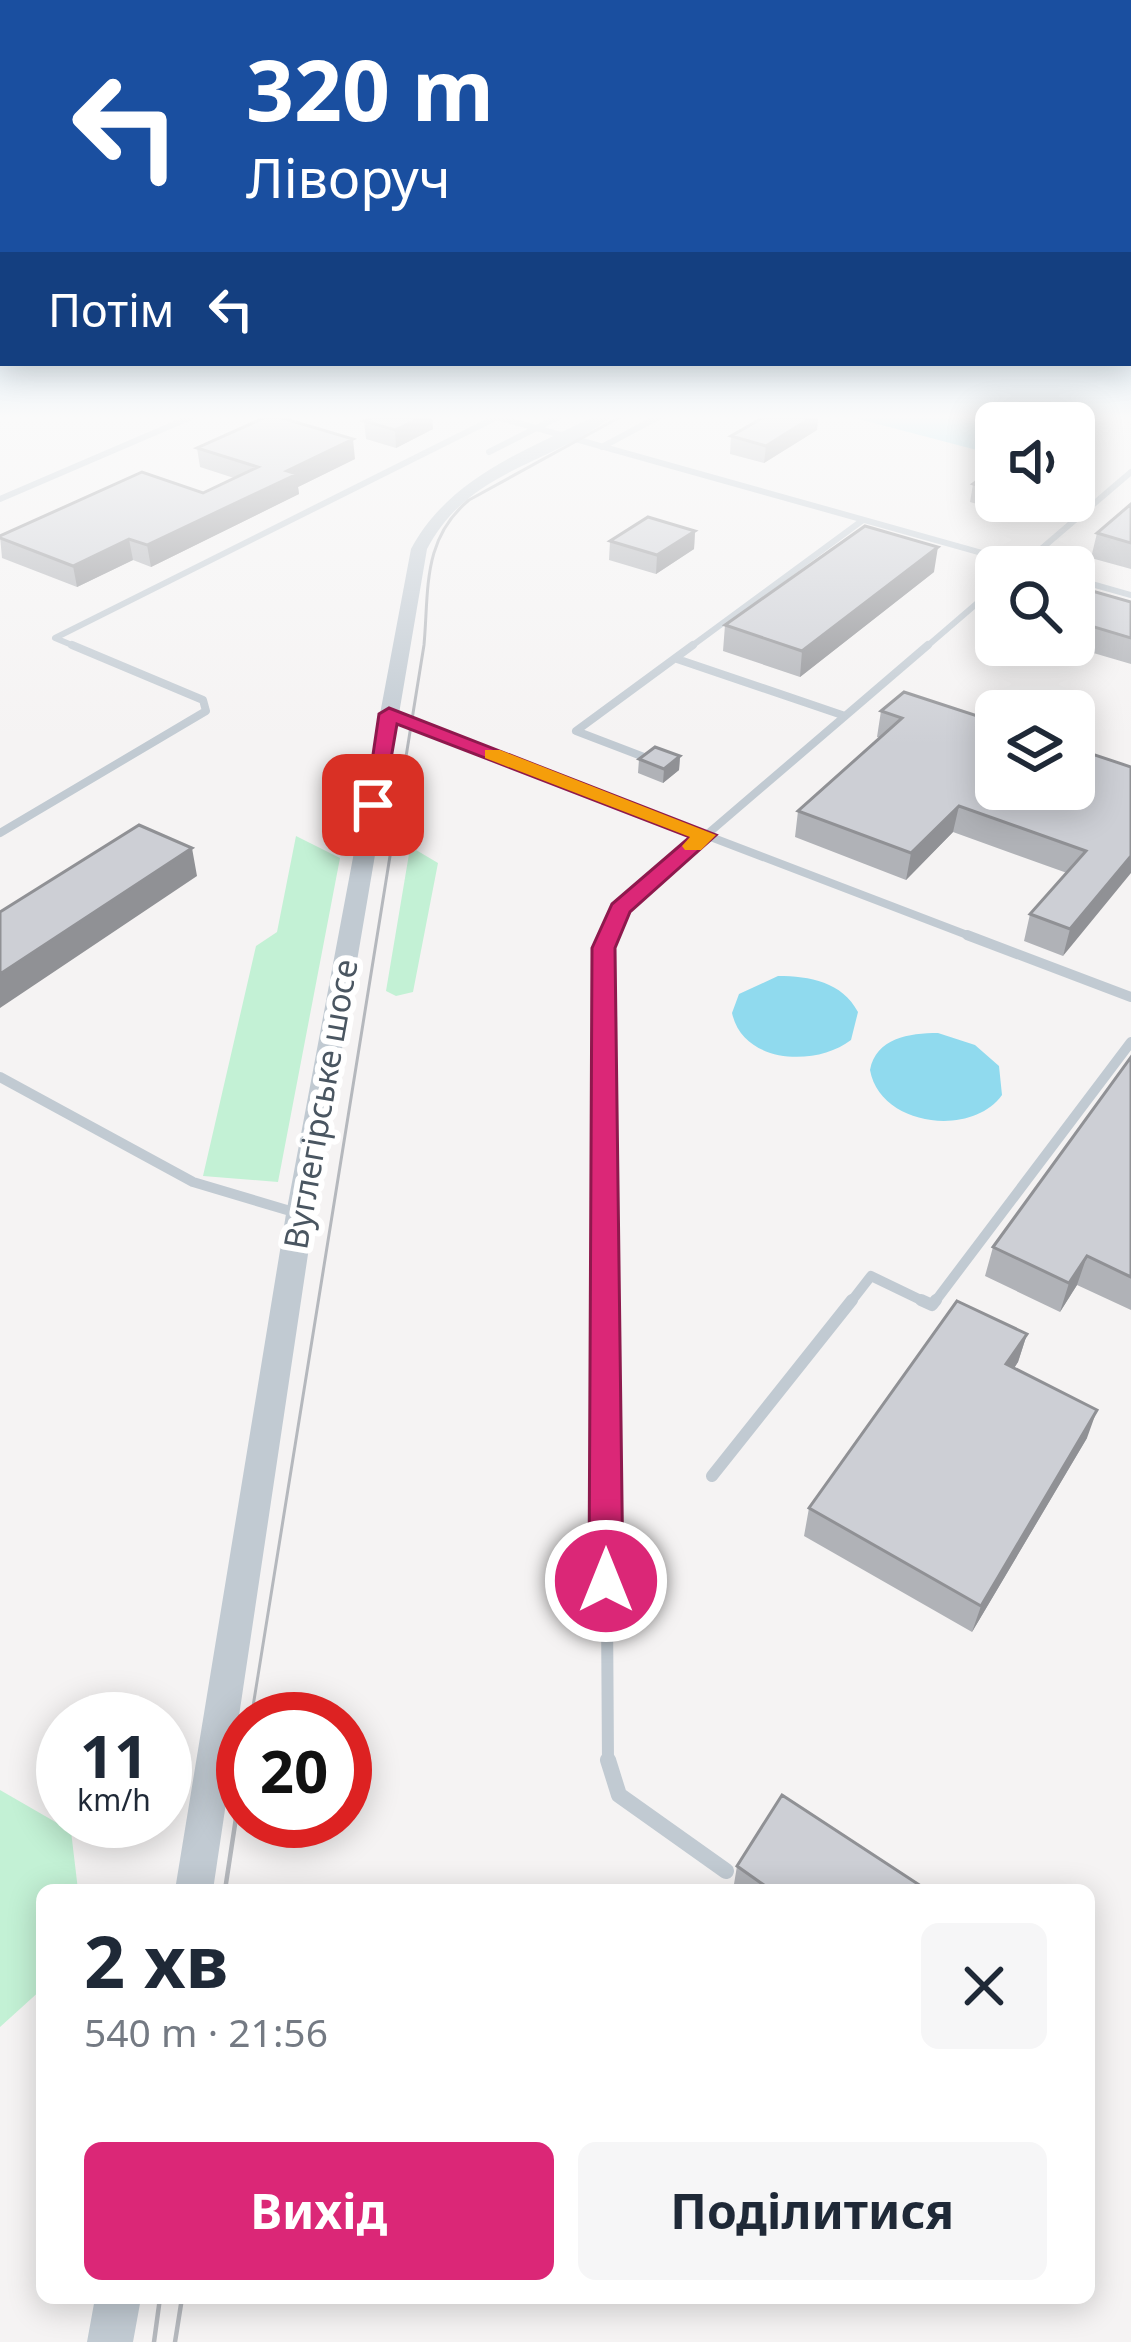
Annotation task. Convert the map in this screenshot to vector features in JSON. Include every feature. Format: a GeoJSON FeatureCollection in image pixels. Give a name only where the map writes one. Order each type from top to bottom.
{"type":"FeatureCollection","features":[{"type":"Feature","properties":{"kind":"street","name":"Вуглегірське шосе"},"geometry":{"type":"LineString","coordinates":[[195,1884],[300,1214],[389,714],[429,526]]}},
{"type":"Feature","properties":{"kind":"street"},"geometry":{"type":"LineString","coordinates":[[110,2342],[117,2304]]}},
{"type":"Feature","properties":{"kind":"lane"},"geometry":{"type":"LineString","coordinates":[[0,833],[206,712],[203,700],[55,638],[278,526]]}},
{"type":"Feature","properties":{"kind":"lane"},"geometry":{"type":"LineString","coordinates":[[644,758],[576,731],[855,526]]}},
{"type":"Feature","properties":{"kind":"lane"},"geometry":{"type":"LineString","coordinates":[[885,526],[975,552]]}},
{"type":"Feature","properties":{"kind":"lane"},"geometry":{"type":"LineString","coordinates":[[1095,585],[1131,595]]}},
{"type":"Feature","properties":{"kind":"lane"},"geometry":{"type":"LineString","coordinates":[[726,1871],[619,1795],[608,1770],[601,967],[607,932],[620,909],[975,605]]}},
{"type":"Feature","properties":{"kind":"lane"},"geometry":{"type":"LineString","coordinates":[[677,659],[845,716]]}},
{"type":"Feature","properties":{"kind":"lane"},"geometry":{"type":"LineString","coordinates":[[389,714],[1131,997]]}},
{"type":"Feature","properties":{"kind":"lane"},"geometry":{"type":"LineString","coordinates":[[712,1476],[872,1276],[932,1305],[1131,1042]]}},
{"type":"Feature","properties":{"kind":"lane"},"geometry":{"type":"LineString","coordinates":[[0,1078],[193,1182],[300,1214]]}},
{"type":"Feature","properties":{"kind":"green space"},"geometry":{"type":"Polygon","coordinates":[[[296,836],[340,858],[278,1182],[203,1176],[256,946],[277,932],[296,836]]]}},
{"type":"Feature","properties":{"kind":"green space"},"geometry":{"type":"Polygon","coordinates":[[[416,850],[438,863],[413,992],[396,996],[386,991],[409,854],[416,850]]]}},
{"type":"Feature","properties":{"kind":"green space"},"geometry":{"type":"Polygon","coordinates":[[[0,1790],[36,1811],[36,1848],[73,1848],[77,1884],[36,1884],[36,1994],[0,2027],[0,1790]]]}},
{"type":"Feature","properties":{"kind":"water"},"geometry":{"type":"Polygon","coordinates":[[[778,976],[813,979],[843,994],[858,1012],[851,1040],[836,1049],[801,1057],[783,1056],[750,1043],[732,1013],[739,994],[778,976]]]}},
{"type":"Feature","properties":{"kind":"water"},"geometry":{"type":"Polygon","coordinates":[[[938,1033],[975,1045],[999,1066],[1002,1095],[988,1109],[949,1121],[928,1120],[890,1104],[877,1089],[870,1070],[879,1051],[905,1036],[938,1033]]]}},
{"type":"Feature","properties":{"kind":"building"},"geometry":{"type":"Polygon","coordinates":[[[22,526],[187,526],[147,545],[129,539],[73,566],[0,536],[22,526]]]}},
{"type":"Feature","properties":{"kind":"building"},"geometry":{"type":"Polygon","coordinates":[[[633,526],[695,531],[657,555],[610,541],[633,526]]]}},
{"type":"Feature","properties":{"kind":"building"},"geometry":{"type":"Polygon","coordinates":[[[865,526],[938,547],[802,651],[725,625],[865,526]]]}},
{"type":"Feature","properties":{"kind":"building"},"geometry":{"type":"Polygon","coordinates":[[[1105,526],[1131,526],[1131,543],[1097,533],[1105,526]]]}},
{"type":"Feature","properties":{"kind":"building"},"geometry":{"type":"Polygon","coordinates":[[[1095,592],[1131,602],[1131,638],[1095,627],[1095,592]]]}},
{"type":"Feature","properties":{"kind":"building"},"geometry":{"type":"Polygon","coordinates":[[[904,692],[975,715],[975,810],[1095,810],[1095,755],[1131,767],[1131,856],[1070,929],[1030,914],[1086,851],[959,806],[911,853],[798,811],[902,718],[881,711],[904,692]]]}},
{"type":"Feature","properties":{"kind":"building"},"geometry":{"type":"Polygon","coordinates":[[[655,747],[680,756],[664,769],[639,759],[655,747]]]}},
{"type":"Feature","properties":{"kind":"building"},"geometry":{"type":"Polygon","coordinates":[[[139,825],[192,848],[0,974],[0,912],[139,825]]]}},
{"type":"Feature","properties":{"kind":"building"},"geometry":{"type":"Polygon","coordinates":[[[1131,1057],[1131,1277],[1087,1256],[1069,1283],[993,1247],[1131,1057]]]}},
{"type":"Feature","properties":{"kind":"building"},"geometry":{"type":"Polygon","coordinates":[[[957,1301],[1027,1334],[1006,1364],[1097,1410],[981,1606],[809,1508],[957,1301]]]}},
{"type":"Feature","properties":{"kind":"building"},"geometry":{"type":"Polygon","coordinates":[[[782,1795],[918,1884],[762,1884],[737,1866],[782,1795]]]}},
{"type":"Feature","properties":{"kind":"tram line"},"geometry":{"type":"LineString","coordinates":[[255,1692],[424,645],[431,566],[446,526]]}},
{"type":"Feature","properties":{"kind":"tram line"},"geometry":{"type":"LineString","coordinates":[[226,1884],[231,1848]]}},
{"type":"Feature","properties":{"kind":"tram line"},"geometry":{"type":"LineString","coordinates":[[154,2342],[159,2304]]}},
{"type":"Feature","properties":{"kind":"tram line"},"geometry":{"type":"LineString","coordinates":[[175,2342],[181,2304]]}},
{"type":"Feature","properties":{"kind":"slow traffic"},"geometry":{"type":"LineString","coordinates":[[493,754],[705,835],[693,846]]}},
{"type":"Feature","properties":{"kind":"route"},"geometry":{"type":"LineString","coordinates":[[373,805],[389,714],[705,835],[620,909],[603,948],[606,1581]]}}]}
